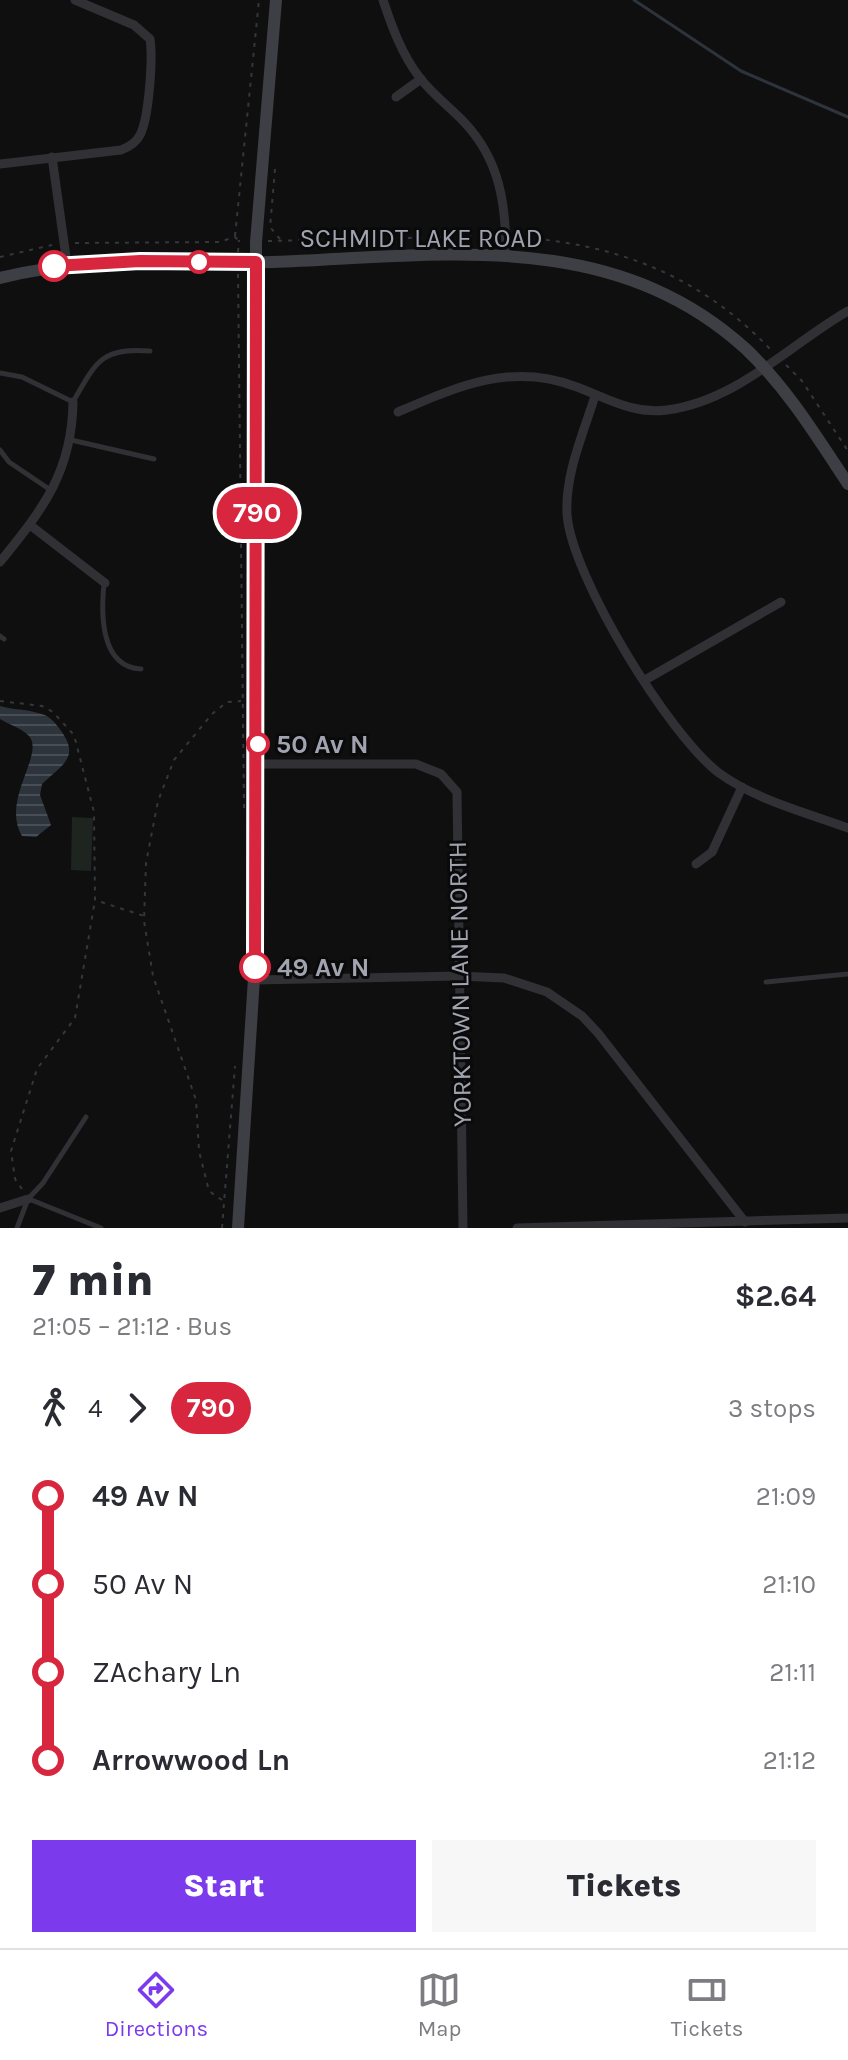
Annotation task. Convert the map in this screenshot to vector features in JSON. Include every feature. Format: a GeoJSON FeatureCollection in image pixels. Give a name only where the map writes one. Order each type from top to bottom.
{"type":"FeatureCollection","features":[{"type":"Feature","properties":{"kind":"street"},"geometry":{"type":"LineString","coordinates":[[0,164],[121,150],[139,139],[143,130],[150,39],[134,25],[75,0]]}},
{"type":"Feature","properties":{"kind":"street"},"geometry":{"type":"LineString","coordinates":[[238,1228],[255,980],[258,764],[256,242],[276,0]]}},
{"type":"Feature","properties":{"kind":"street"},"geometry":{"type":"LineString","coordinates":[[383,0],[404,53],[421,79],[480,140],[503,192],[506,255]]}},
{"type":"Feature","properties":{"kind":"street"},"geometry":{"type":"LineString","coordinates":[[396,97],[421,79]]}},
{"type":"Feature","properties":{"kind":"street"},"geometry":{"type":"LineString","coordinates":[[52,157],[67,264]]}},
{"type":"Feature","properties":{"kind":"street","name":"SCHMIDT LAKE ROAD"},"geometry":{"type":"LineString","coordinates":[[0,278],[67,264],[506,255],[595,267],[638,281],[714,323],[763,369],[804,418],[848,484]]}},
{"type":"Feature","properties":{"kind":"street"},"geometry":{"type":"LineString","coordinates":[[398,412],[452,389],[501,376],[553,380],[639,409],[663,411],[708,400],[763,369],[848,311]]}},
{"type":"Feature","properties":{"kind":"street"},"geometry":{"type":"LineString","coordinates":[[595,396],[568,488],[570,538],[588,583],[676,731],[720,773],[742,787],[848,828]]}},
{"type":"Feature","properties":{"kind":"street"},"geometry":{"type":"LineString","coordinates":[[0,562],[52,492],[71,440],[73,402]]}},
{"type":"Feature","properties":{"kind":"street"},"geometry":{"type":"LineString","coordinates":[[30,525],[105,583]]}},
{"type":"Feature","properties":{"kind":"street"},"geometry":{"type":"LineString","coordinates":[[645,680],[781,602]]}},
{"type":"Feature","properties":{"kind":"street","name":"YORKTOWN LANE NORTH"},"geometry":{"type":"LineString","coordinates":[[258,764],[416,764],[441,774],[459,799],[463,1228]]}},
{"type":"Feature","properties":{"kind":"street"},"geometry":{"type":"LineString","coordinates":[[696,864],[712,852],[742,787]]}},
{"type":"Feature","properties":{"kind":"street"},"geometry":{"type":"LineString","coordinates":[[255,980],[459,976],[526,983],[547,992],[582,1016],[745,1222]]}},
{"type":"Feature","properties":{"kind":"street"},"geometry":{"type":"LineString","coordinates":[[0,1208],[28,1199]]}},
{"type":"Feature","properties":{"kind":"street"},"geometry":{"type":"LineString","coordinates":[[517,1228],[848,1218]]}},
{"type":"Feature","properties":{"kind":"lane"},"geometry":{"type":"LineString","coordinates":[[0,373],[22,377],[73,402],[96,363],[106,354],[150,351]]}},
{"type":"Feature","properties":{"kind":"lane"},"geometry":{"type":"LineString","coordinates":[[71,440],[154,459]]}},
{"type":"Feature","properties":{"kind":"lane"},"geometry":{"type":"LineString","coordinates":[[0,450],[9,462],[52,492]]}},
{"type":"Feature","properties":{"kind":"lane"},"geometry":{"type":"LineString","coordinates":[[105,583],[104,623],[110,648],[126,665],[141,669]]}},
{"type":"Feature","properties":{"kind":"lane"},"geometry":{"type":"LineString","coordinates":[[766,982],[848,974]]}},
{"type":"Feature","properties":{"kind":"lane"},"geometry":{"type":"LineString","coordinates":[[17,1228],[28,1199],[43,1183],[86,1117]]}},
{"type":"Feature","properties":{"kind":"lane"},"geometry":{"type":"LineString","coordinates":[[28,1199],[101,1228]]}},
{"type":"Feature","properties":{"kind":"path"},"geometry":{"type":"LineString","coordinates":[[235,237],[259,0]]}},
{"type":"Feature","properties":{"kind":"path"},"geometry":{"type":"LineString","coordinates":[[235,237],[256,242],[506,236],[592,245],[650,264],[710,298],[747,324],[802,381],[848,451]]}},
{"type":"Feature","properties":{"kind":"path"},"geometry":{"type":"LineString","coordinates":[[0,257],[63,243],[219,242],[235,237]]}},
{"type":"Feature","properties":{"kind":"path"},"geometry":{"type":"LineString","coordinates":[[239,240],[241,701],[245,818]]}},
{"type":"Feature","properties":{"kind":"path"},"geometry":{"type":"LineString","coordinates":[[0,701],[42,706],[53,712],[74,735],[94,812],[95,900],[75,1018],[37,1069],[11,1151],[15,1179],[28,1199]]}},
{"type":"Feature","properties":{"kind":"path"},"geometry":{"type":"LineString","coordinates":[[223,1201],[209,1191],[199,1151],[196,1100],[153,976],[144,916],[149,848],[158,801],[174,760],[212,714],[227,702],[241,701]]}},
{"type":"Feature","properties":{"kind":"path"},"geometry":{"type":"LineString","coordinates":[[95,900],[144,916]]}},
{"type":"Feature","properties":{"kind":"path"},"geometry":{"type":"LineString","coordinates":[[222,1228],[236,1065]]}},
{"type":"Feature","properties":{"kind":"shaded area"},"geometry":{"type":"Polygon","coordinates":[[[0,706],[47,717],[59,728],[69,746],[63,765],[42,784],[40,795],[51,825],[36,837],[22,836],[16,807],[32,753],[32,743],[28,735],[0,719],[0,706]]]}},
{"type":"Feature","properties":{"kind":"shaded area"},"geometry":{"type":"Polygon","coordinates":[[[72,817],[93,818],[91,871],[71,870],[72,817]]]}},
{"type":"Feature","properties":{"kind":"waterway"},"geometry":{"type":"LineString","coordinates":[[634,0],[741,71],[848,117]]}},
{"type":"Feature","properties":{"kind":"bus line","name":"790"},"geometry":{"type":"LineString","coordinates":[[54,266],[140,261],[256,262],[258,764],[255,967]]}},
{"type":"Feature","properties":{"kind":"place","name":"50 Av N"},"geometry":{"type":"Point","coordinates":[258,744]}},
{"type":"Feature","properties":{"kind":"place","name":"49 Av N"},"geometry":{"type":"Point","coordinates":[255,967]}}]}
